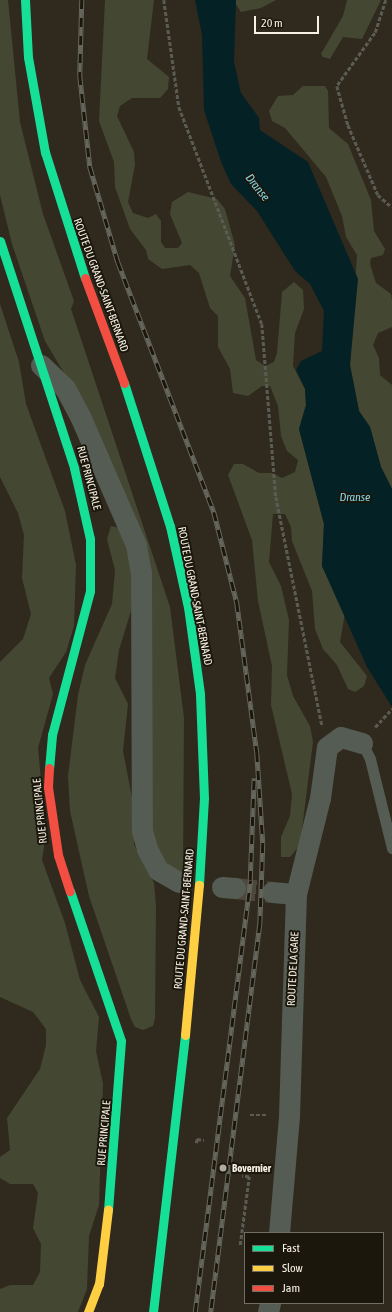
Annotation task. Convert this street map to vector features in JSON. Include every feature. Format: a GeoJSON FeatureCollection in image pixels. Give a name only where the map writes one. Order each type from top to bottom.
{"type":"FeatureCollection","features":[{"type":"Feature","properties":{"kind":"main road","name":"ROUTE DU GRAND-SAINT-BERNARD"},"geometry":{"type":"LineString","coordinates":[[25,0],[28,57],[45,152],[66,225],[136,418],[170,526],[189,614],[200,694],[204,798],[197,929],[153,1312]]}},
{"type":"Feature","properties":{"kind":"main road","name":"RUE PRINCIPALE"},"geometry":{"type":"LineString","coordinates":[[0,241],[74,468],[85,510],[92,565],[86,613],[52,735],[48,765],[51,818],[71,901],[114,1013],[121,1041],[105,1252],[99,1284],[88,1312]]}},
{"type":"Feature","properties":{"kind":"street"},"geometry":{"type":"LineString","coordinates":[[41,365],[65,388],[80,416],[136,545],[141,572],[142,831],[147,849],[158,870],[179,882]]}},
{"type":"Feature","properties":{"kind":"street"},"geometry":{"type":"LineString","coordinates":[[329,744],[341,737],[367,737]]}},
{"type":"Feature","properties":{"kind":"street","name":"ROUTE DE LA GARE"},"geometry":{"type":"LineString","coordinates":[[279,1232],[289,1116],[296,894],[319,803],[329,744]]}},
{"type":"Feature","properties":{"kind":"street"},"geometry":{"type":"LineString","coordinates":[[272,892],[296,894]]}},
{"type":"Feature","properties":{"kind":"lane"},"geometry":{"type":"LineString","coordinates":[[367,737],[370,760],[392,848]]}},
{"type":"Feature","properties":{"kind":"path"},"geometry":{"type":"LineString","coordinates":[[164,0],[179,107],[262,324],[276,497],[310,669],[329,744]]}},
{"type":"Feature","properties":{"kind":"path"},"geometry":{"type":"LineString","coordinates":[[386,0],[375,33],[337,86],[348,125],[378,195],[392,207]]}},
{"type":"Feature","properties":{"kind":"path"},"geometry":{"type":"LineString","coordinates":[[367,737],[392,709]]}},
{"type":"Feature","properties":{"kind":"path"},"geometry":{"type":"LineString","coordinates":[[240,1245],[249,1177],[242,1176]]}},
{"type":"Feature","properties":{"kind":"green space"},"geometry":{"type":"Polygon","coordinates":[[[0,0],[8,0],[20,122],[43,214],[74,301],[71,309],[170,607],[184,718],[183,875],[174,873],[151,844],[147,588],[64,373],[45,341],[12,244],[0,195],[0,0]]]}},
{"type":"Feature","properties":{"kind":"green space"},"geometry":{"type":"Polygon","coordinates":[[[105,0],[154,0],[147,59],[169,77],[168,89],[160,98],[132,98],[120,106],[117,116],[134,152],[135,165],[128,202],[133,213],[148,218],[156,214],[161,221],[161,242],[165,248],[178,248],[182,243],[170,214],[172,202],[188,192],[217,199],[225,209],[235,245],[230,276],[245,298],[256,360],[265,366],[274,362],[277,353],[282,292],[294,282],[303,290],[304,309],[295,333],[293,366],[305,389],[306,405],[299,429],[324,524],[322,566],[345,613],[340,642],[367,676],[364,686],[355,692],[348,689],[337,665],[323,649],[315,629],[312,591],[292,541],[291,527],[285,514],[273,514],[269,562],[281,586],[289,620],[287,675],[293,696],[310,726],[313,742],[300,845],[290,857],[281,857],[281,837],[290,816],[292,794],[271,705],[272,666],[258,601],[252,540],[228,475],[234,464],[243,464],[259,473],[272,473],[282,478],[295,472],[298,460],[287,451],[281,436],[278,406],[270,386],[262,386],[248,396],[233,393],[230,369],[218,347],[218,316],[210,308],[199,273],[190,265],[162,269],[148,259],[146,250],[130,229],[115,187],[114,162],[99,121],[105,0]]]}},
{"type":"Feature","properties":{"kind":"green space"},"geometry":{"type":"Polygon","coordinates":[[[233,0],[276,0],[261,8],[241,12],[233,0]]]}},
{"type":"Feature","properties":{"kind":"green space"},"geometry":{"type":"Polygon","coordinates":[[[347,0],[381,0],[362,39],[343,37],[330,59],[323,57],[321,54],[343,16],[347,0]]]}},
{"type":"Feature","properties":{"kind":"green space"},"geometry":{"type":"Polygon","coordinates":[[[303,86],[325,86],[328,91],[329,128],[348,144],[371,200],[374,231],[385,249],[383,255],[371,258],[370,264],[376,283],[391,294],[392,300],[392,327],[378,333],[373,345],[379,358],[380,375],[392,385],[392,489],[381,467],[370,427],[359,411],[350,365],[357,255],[346,237],[342,216],[326,177],[285,128],[272,121],[269,111],[278,96],[293,95],[303,86]]]}},
{"type":"Feature","properties":{"kind":"green space"},"geometry":{"type":"Polygon","coordinates":[[[0,304],[19,362],[26,404],[65,511],[76,565],[74,626],[66,652],[49,678],[53,694],[38,748],[46,834],[42,860],[65,923],[80,980],[99,1017],[96,1051],[103,1084],[99,1205],[89,1236],[87,1289],[78,1312],[0,1312],[0,1289],[10,1285],[33,1285],[40,1272],[41,1244],[33,1228],[38,1193],[33,1184],[10,1184],[0,1178],[0,1157],[10,1150],[7,1118],[40,1069],[46,1045],[46,1029],[33,1012],[0,997],[0,662],[23,639],[31,614],[22,578],[24,535],[18,513],[0,477],[0,304]]]}},
{"type":"Feature","properties":{"kind":"green space"},"geometry":{"type":"Polygon","coordinates":[[[111,526],[119,528],[132,560],[131,611],[119,650],[115,678],[128,704],[123,751],[135,813],[134,844],[154,883],[156,906],[155,1018],[153,1026],[143,1030],[135,1027],[131,1019],[89,896],[70,811],[68,776],[78,695],[85,665],[112,604],[115,570],[107,539],[111,526]]]}},
{"type":"Feature","properties":{"kind":"water","name":"Dranse"},"geometry":{"type":"Polygon","coordinates":[[[195,0],[236,0],[234,62],[241,93],[259,118],[260,130],[308,162],[358,279],[350,365],[359,411],[370,427],[381,467],[392,489],[392,707],[367,667],[322,566],[324,524],[299,429],[306,405],[305,389],[296,370],[301,361],[322,351],[324,311],[310,284],[295,271],[257,211],[231,184],[221,162],[204,110],[202,35],[195,0]]]}},
{"type":"Feature","properties":{"kind":"tunnel"},"geometry":{"type":"LineString","coordinates":[[235,888],[272,892]]}},
{"type":"Feature","properties":{"kind":"railway"},"geometry":{"type":"LineString","coordinates":[[82,0],[80,76],[90,167],[118,262],[214,512],[237,603],[257,753],[263,844],[260,924],[211,1312]]}},
{"type":"Feature","properties":{"kind":"railway"},"geometry":{"type":"LineString","coordinates":[[195,1312],[250,880],[254,778]]}},
{"type":"Feature","properties":{"kind":"traffic: fast"},"geometry":{"type":"LineString","coordinates":[[25,0],[28,57],[45,152],[85,278]]}},
{"type":"Feature","properties":{"kind":"traffic: fast"},"geometry":{"type":"LineString","coordinates":[[0,241],[74,468],[90,539],[90,591],[52,735],[49,768]]}},
{"type":"Feature","properties":{"kind":"traffic: fast"},"geometry":{"type":"LineString","coordinates":[[124,383],[170,526],[188,607],[200,694],[204,798],[199,885]]}},
{"type":"Feature","properties":{"kind":"traffic: fast"},"geometry":{"type":"LineString","coordinates":[[70,891],[121,1041],[108,1210]]}},
{"type":"Feature","properties":{"kind":"traffic: fast"},"geometry":{"type":"LineString","coordinates":[[153,1312],[185,1035]]}},
{"type":"Feature","properties":{"kind":"traffic: slow"},"geometry":{"type":"LineString","coordinates":[[185,1035],[199,885]]}},
{"type":"Feature","properties":{"kind":"traffic: slow"},"geometry":{"type":"LineString","coordinates":[[88,1312],[99,1284],[108,1210]]}},
{"type":"Feature","properties":{"kind":"traffic: jam"},"geometry":{"type":"LineString","coordinates":[[85,278],[124,383]]}},
{"type":"Feature","properties":{"kind":"traffic: jam"},"geometry":{"type":"LineString","coordinates":[[49,768],[48,787],[58,855],[70,891]]}},
{"type":"Feature","properties":{"kind":"place","name":"Bovernier"},"geometry":{"type":"Point","coordinates":[223,1168]}}]}
